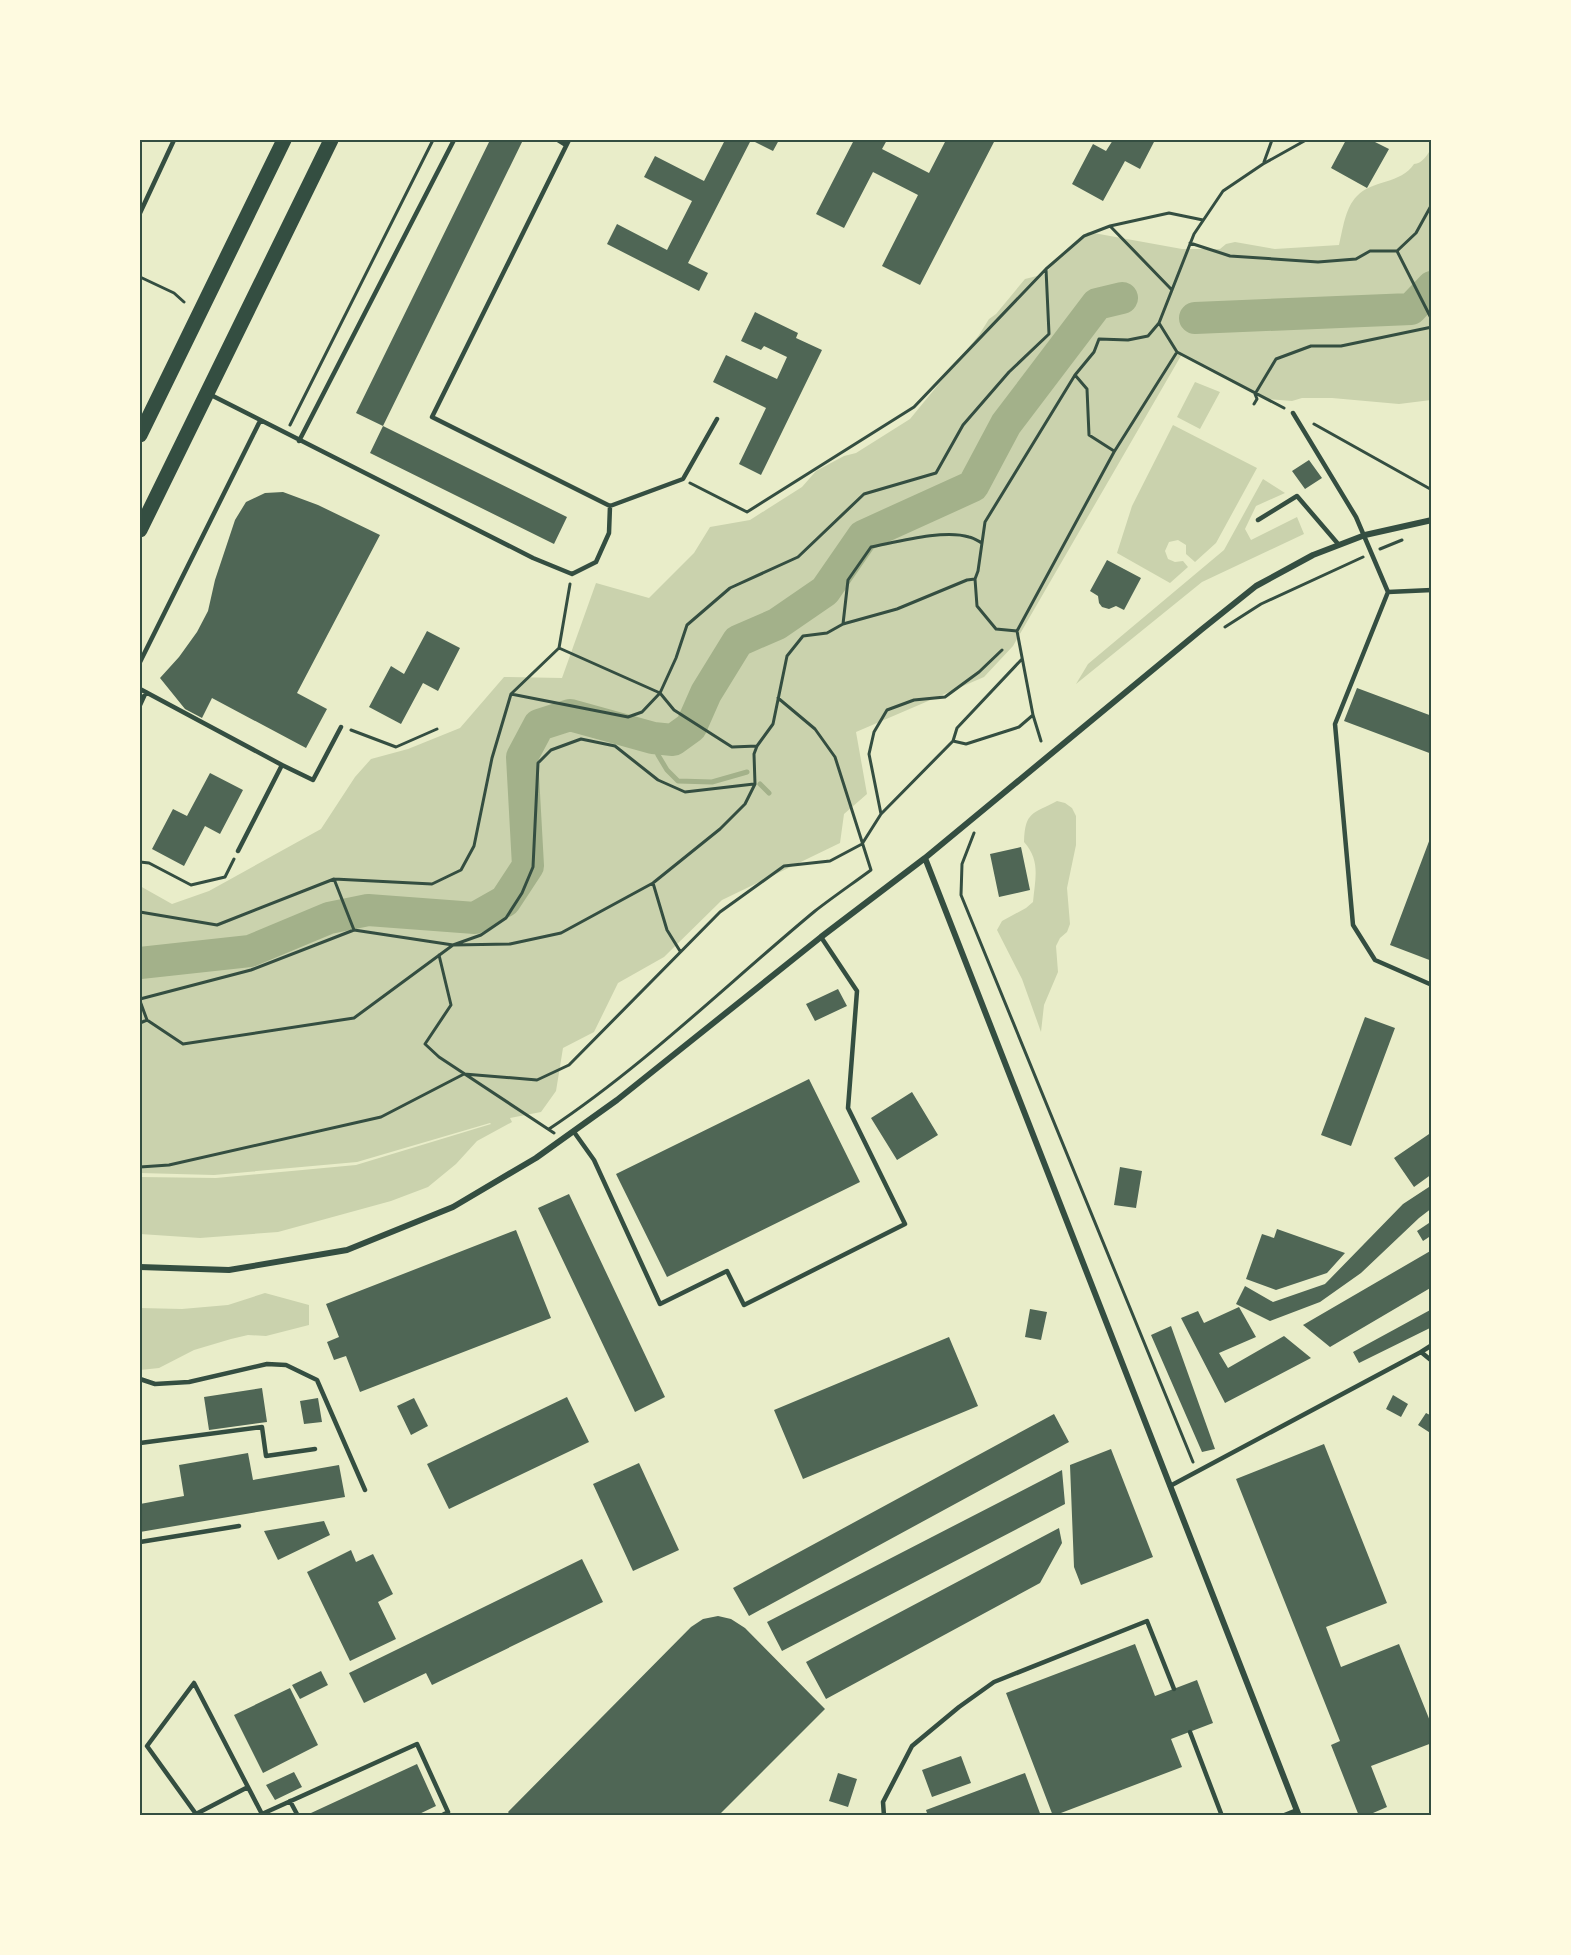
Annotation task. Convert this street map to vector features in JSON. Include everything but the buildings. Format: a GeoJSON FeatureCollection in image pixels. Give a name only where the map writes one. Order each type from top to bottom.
{"type":"FeatureCollection","features":[{"type":"Feature","properties":{"kind":"main road"},"geometry":{"type":"LineString","coordinates":[[140,435],[284,140]]}},
{"type":"Feature","properties":{"kind":"main road"},"geometry":{"type":"LineString","coordinates":[[140,530],[331,140]]}},
{"type":"Feature","properties":{"kind":"street"},"geometry":{"type":"LineString","coordinates":[[140,1267],[229,1270],[347,1250],[453,1207],[536,1158],[617,1100],[925,858],[1256,586],[1313,555],[1365,535],[1431,520]]}},
{"type":"Feature","properties":{"kind":"street"},"geometry":{"type":"LineString","coordinates":[[925,858],[1298,1813]]}},
{"type":"Feature","properties":{"kind":"lane"},"geometry":{"type":"LineString","coordinates":[[140,213],[174,140]]}},
{"type":"Feature","properties":{"kind":"lane"},"geometry":{"type":"LineString","coordinates":[[299,441],[454,140]]}},
{"type":"Feature","properties":{"kind":"lane"},"geometry":{"type":"LineString","coordinates":[[558,140],[568,142],[432,417],[610,506],[683,479],[717,419]]}},
{"type":"Feature","properties":{"kind":"lane"},"geometry":{"type":"LineString","coordinates":[[207,393],[533,558],[572,574],[596,562],[609,533],[610,506]]}},
{"type":"Feature","properties":{"kind":"lane"},"geometry":{"type":"LineString","coordinates":[[1293,412],[1356,517],[1388,592],[1335,724],[1353,925],[1375,960],[1431,985]]}},
{"type":"Feature","properties":{"kind":"lane"},"geometry":{"type":"LineString","coordinates":[[140,662],[260,421]]}},
{"type":"Feature","properties":{"kind":"lane"},"geometry":{"type":"LineString","coordinates":[[1258,520],[1297,496],[1339,545]]}},
{"type":"Feature","properties":{"kind":"lane"},"geometry":{"type":"LineString","coordinates":[[1388,592],[1431,590]]}},
{"type":"Feature","properties":{"kind":"lane"},"geometry":{"type":"LineString","coordinates":[[140,689],[313,780],[341,727]]}},
{"type":"Feature","properties":{"kind":"lane"},"geometry":{"type":"LineString","coordinates":[[140,705],[146,693]]}},
{"type":"Feature","properties":{"kind":"lane"},"geometry":{"type":"LineString","coordinates":[[238,851],[282,765]]}},
{"type":"Feature","properties":{"kind":"lane"},"geometry":{"type":"LineString","coordinates":[[574,1132],[594,1160],[660,1304],[727,1271],[744,1305],[905,1224],[848,1108],[857,991],[821,938]]}},
{"type":"Feature","properties":{"kind":"lane"},"geometry":{"type":"LineString","coordinates":[[1170,1486],[1431,1345]]}},
{"type":"Feature","properties":{"kind":"lane"},"geometry":{"type":"LineString","coordinates":[[1421,1352],[1431,1361]]}},
{"type":"Feature","properties":{"kind":"lane"},"geometry":{"type":"LineString","coordinates":[[140,1379],[155,1384],[189,1382],[267,1364],[286,1365],[317,1380],[364,1490]]}},
{"type":"Feature","properties":{"kind":"lane"},"geometry":{"type":"LineString","coordinates":[[140,1443],[262,1427],[266,1456],[315,1449]]}},
{"type":"Feature","properties":{"kind":"lane"},"geometry":{"type":"LineString","coordinates":[[140,1542],[239,1526]]}},
{"type":"Feature","properties":{"kind":"lane"},"geometry":{"type":"LineString","coordinates":[[884,1815],[883,1802],[912,1746],[959,1707],[994,1682],[1147,1621],[1174,1689]]}},
{"type":"Feature","properties":{"kind":"lane"},"geometry":{"type":"LineString","coordinates":[[140,1748],[147,1746],[194,1683],[263,1815],[417,1744],[448,1812],[441,1815]]}},
{"type":"Feature","properties":{"kind":"lane"},"geometry":{"type":"LineString","coordinates":[[1190,1732],[1222,1815]]}},
{"type":"Feature","properties":{"kind":"lane"},"geometry":{"type":"LineString","coordinates":[[147,1746],[195,1815],[248,1787]]}},
{"type":"Feature","properties":{"kind":"lane"},"geometry":{"type":"LineString","coordinates":[[290,1801],[298,1815]]}},
{"type":"Feature","properties":{"kind":"lane"},"geometry":{"type":"LineString","coordinates":[[1282,1815],[1298,1813]]}},
{"type":"Feature","properties":{"kind":"path"},"geometry":{"type":"LineString","coordinates":[[286,434],[433,140]]}},
{"type":"Feature","properties":{"kind":"path"},"geometry":{"type":"LineString","coordinates":[[1263,164],[1272,140]]}},
{"type":"Feature","properties":{"kind":"path"},"geometry":{"type":"LineString","coordinates":[[1017,631],[996,629],[977,606],[975,579],[985,522],[1076,375],[1094,352],[1099,339],[1128,340],[1148,336],[1159,323],[1191,243],[1203,220],[1223,191],[1263,164],[1306,140]]}},
{"type":"Feature","properties":{"kind":"path"},"geometry":{"type":"LineString","coordinates":[[1191,243],[1230,256],[1318,262],[1356,259],[1370,251],[1397,251],[1416,233],[1431,204]]}},
{"type":"Feature","properties":{"kind":"path"},"geometry":{"type":"LineString","coordinates":[[683,479],[747,512],[914,407],[1046,269],[1084,236],[1110,226],[1169,213],[1203,220]]}},
{"type":"Feature","properties":{"kind":"path"},"geometry":{"type":"LineString","coordinates":[[1110,226],[1172,290]]}},
{"type":"Feature","properties":{"kind":"path"},"geometry":{"type":"LineString","coordinates":[[1397,251],[1431,320]]}},
{"type":"Feature","properties":{"kind":"path"},"geometry":{"type":"LineString","coordinates":[[511,694],[628,717],[642,712],[660,693],[676,658],[687,625],[730,588],[798,557],[864,494],[936,473],[963,424],[1009,372],[1048,334],[1046,269]]}},
{"type":"Feature","properties":{"kind":"path"},"geometry":{"type":"LineString","coordinates":[[140,277],[174,293],[184,302]]}},
{"type":"Feature","properties":{"kind":"path"},"geometry":{"type":"LineString","coordinates":[[1159,323],[1177,352],[1293,412],[1431,490]]}},
{"type":"Feature","properties":{"kind":"path"},"geometry":{"type":"LineString","coordinates":[[1254,404],[1257,399],[1255,394],[1276,359],[1311,346],[1341,346],[1431,327]]}},
{"type":"Feature","properties":{"kind":"path"},"geometry":{"type":"LineString","coordinates":[[1041,741],[1033,715],[1017,631],[1114,452],[1177,352]]}},
{"type":"Feature","properties":{"kind":"path"},"geometry":{"type":"LineString","coordinates":[[1076,375],[1087,389],[1089,435],[1114,452]]}},
{"type":"Feature","properties":{"kind":"path"},"geometry":{"type":"LineString","coordinates":[[843,624],[848,580],[871,547],[928,536],[948,535],[971,537],[982,543]]}},
{"type":"Feature","properties":{"kind":"path"},"geometry":{"type":"LineString","coordinates":[[1221,630],[1261,604],[1411,535]]}},
{"type":"Feature","properties":{"kind":"path"},"geometry":{"type":"LineString","coordinates":[[140,912],[217,925],[334,879],[432,884],[461,870],[474,846],[492,758],[511,694],[559,648],[572,574]]}},
{"type":"Feature","properties":{"kind":"path"},"geometry":{"type":"LineString","coordinates":[[755,784],[684,792],[658,780],[615,746],[581,739],[551,750],[538,763],[533,867],[522,893],[506,918],[481,935],[453,945],[354,1018],[183,1044],[147,1020],[140,1000],[251,970],[354,930],[453,945],[510,944],[561,933],[653,882],[720,829],[745,804],[755,784],[754,754],[773,724],[787,656],[803,636],[827,633],[843,624],[897,609],[967,580],[975,579]]}},
{"type":"Feature","properties":{"kind":"path"},"geometry":{"type":"LineString","coordinates":[[559,648],[660,693],[674,710],[732,747],[757,746]]}},
{"type":"Feature","properties":{"kind":"path"},"geometry":{"type":"LineString","coordinates":[[881,814],[869,754],[874,732],[887,710],[914,700],[945,697],[979,672],[1002,650]]}},
{"type":"Feature","properties":{"kind":"path"},"geometry":{"type":"LineString","coordinates":[[140,1167],[169,1165],[381,1117],[464,1074],[537,1080],[569,1065],[720,912],[784,866],[830,861],[861,844],[881,814],[954,741],[957,728],[1022,659]]}},
{"type":"Feature","properties":{"kind":"path"},"geometry":{"type":"LineString","coordinates":[[549,1129],[582,1107],[817,910],[871,870],[835,757],[815,729],[778,698]]}},
{"type":"Feature","properties":{"kind":"path"},"geometry":{"type":"LineString","coordinates":[[954,741],[966,744],[1019,727],[1033,715]]}},
{"type":"Feature","properties":{"kind":"path"},"geometry":{"type":"LineString","coordinates":[[341,727],[396,747],[437,729]]}},
{"type":"Feature","properties":{"kind":"path"},"geometry":{"type":"LineString","coordinates":[[974,832],[962,864],[961,895],[1197,1471]]}},
{"type":"Feature","properties":{"kind":"path"},"geometry":{"type":"LineString","coordinates":[[140,862],[149,863],[191,885],[225,877],[238,851]]}},
{"type":"Feature","properties":{"kind":"path"},"geometry":{"type":"LineString","coordinates":[[334,879],[354,930]]}},
{"type":"Feature","properties":{"kind":"path"},"geometry":{"type":"LineString","coordinates":[[653,882],[667,930],[680,951]]}},
{"type":"Feature","properties":{"kind":"path"},"geometry":{"type":"LineString","coordinates":[[439,955],[451,1005],[425,1044],[439,1057],[563,1139]]}},
{"type":"Feature","properties":{"kind":"path"},"geometry":{"type":"LineString","coordinates":[[140,1023],[147,1020]]}},
{"type":"Feature","properties":{"kind":"green space"},"geometry":{"type":"Polygon","coordinates":[[[1431,149],[1431,400],[1399,404],[1332,398],[1302,398],[1292,401],[1266,399],[1182,354],[1013,646],[984,677],[856,732],[867,794],[844,814],[840,843],[722,900],[664,957],[618,983],[594,1032],[563,1048],[556,1091],[541,1112],[510,1118],[512,1122],[477,1141],[456,1164],[428,1187],[391,1201],[278,1232],[200,1238],[140,1234],[140,1177],[216,1178],[356,1165],[491,1124],[357,1162],[214,1175],[140,1173],[140,886],[172,904],[209,891],[321,829],[355,777],[371,759],[408,749],[460,728],[504,677],[562,678],[596,583],[649,598],[694,553],[710,527],[750,520],[802,487],[816,471],[844,456],[856,453],[910,419],[979,335],[989,319],[996,314],[1025,279],[1045,274],[1060,256],[1088,232],[1182,249],[1220,249],[1226,244],[1235,242],[1275,249],[1339,245],[1347,213],[1357,196],[1370,187],[1402,175],[1414,164],[1422,161],[1431,149]]]}},
{"type":"Feature","properties":{"kind":"green space"},"geometry":{"type":"Polygon","coordinates":[[[1195,382],[1220,392],[1200,429],[1177,417],[1195,382]]]}},
{"type":"Feature","properties":{"kind":"green space"},"geometry":{"type":"Polygon","coordinates":[[[1173,425],[1257,468],[1216,543],[1195,562],[1186,554],[1186,545],[1178,540],[1169,542],[1165,551],[1168,559],[1175,562],[1183,561],[1188,567],[1170,583],[1117,553],[1132,506],[1173,425]]]}},
{"type":"Feature","properties":{"kind":"green space"},"geometry":{"type":"Polygon","coordinates":[[[1263,479],[1285,493],[1256,506],[1245,529],[1251,540],[1297,517],[1304,534],[1202,582],[1076,684],[1088,664],[1224,550],[1263,479]]]}},
{"type":"Feature","properties":{"kind":"green space"},"geometry":{"type":"Polygon","coordinates":[[[1057,801],[1072,808],[1076,816],[1076,845],[1067,888],[1070,924],[1056,946],[1058,972],[1044,1005],[1041,1032],[1022,979],[997,930],[1002,921],[1033,902],[1036,870],[1033,856],[1024,842],[1026,824],[1036,812],[1057,801]]]}},
{"type":"Feature","properties":{"kind":"green space"},"geometry":{"type":"Polygon","coordinates":[[[265,1293],[309,1305],[309,1325],[266,1336],[248,1335],[231,1339],[194,1350],[159,1368],[140,1370],[140,1308],[182,1309],[228,1305],[265,1293]]]}},
{"type":"Feature","properties":{"kind":"waterway"},"geometry":{"type":"LineString","coordinates":[[1195,318],[1411,309],[1432,287]]}},
{"type":"Feature","properties":{"kind":"waterway"},"geometry":{"type":"LineString","coordinates":[[140,963],[250,951],[329,918],[368,910],[475,918],[505,901],[528,866],[522,757],[539,725],[570,715],[653,738],[673,740],[691,727],[706,693],[738,641],[777,624],[825,591],[863,536],[973,486],[1006,424],[1097,304],[1122,298]]}},
{"type":"Feature","properties":{"kind":"waterway"},"geometry":{"type":"LineString","coordinates":[[653,738],[658,755],[667,770],[678,781],[712,782],[747,772]]}},
{"type":"Feature","properties":{"kind":"waterway"},"geometry":{"type":"LineString","coordinates":[[760,784],[769,793]]}}]}
